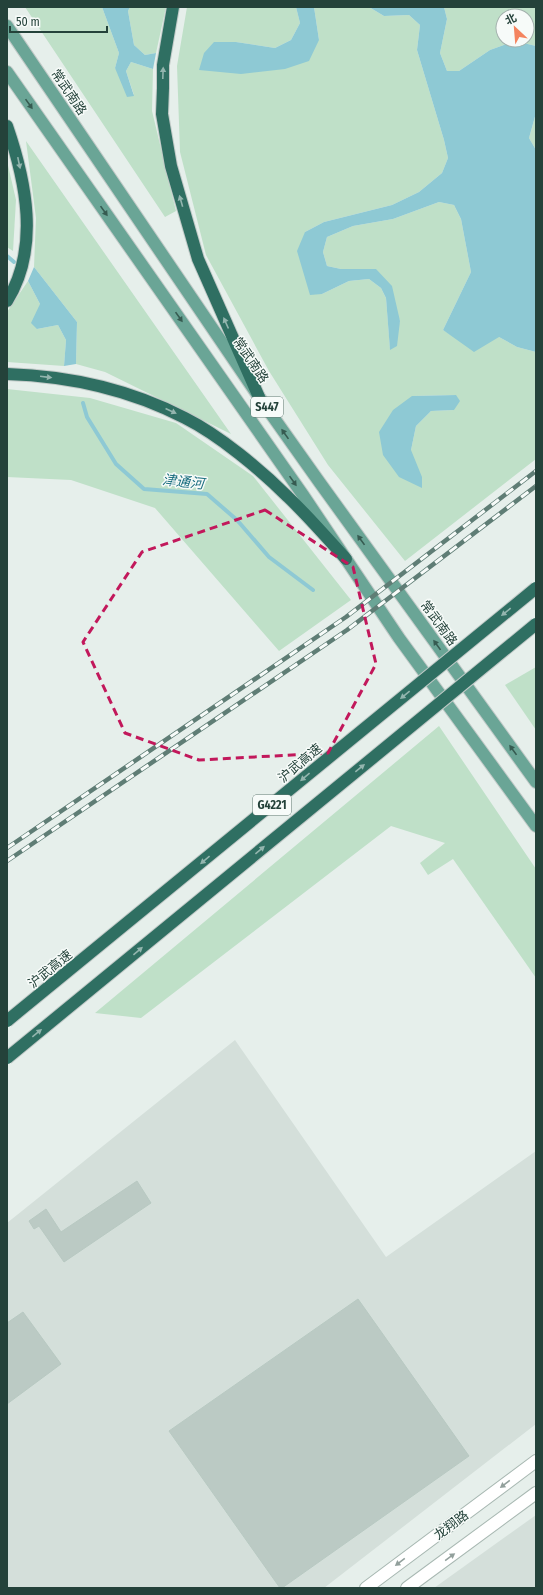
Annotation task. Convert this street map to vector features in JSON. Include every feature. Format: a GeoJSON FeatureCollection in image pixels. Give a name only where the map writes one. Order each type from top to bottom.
{"type":"FeatureCollection","features":[{"type":"Feature","properties":{"kind":"highway"},"geometry":{"type":"LineString","coordinates":[[174,7],[163,65],[162,114],[171,166],[198,259],[259,397]]}},
{"type":"Feature","properties":{"kind":"highway"},"geometry":{"type":"LineString","coordinates":[[7,126],[17,153],[25,194],[27,228],[23,264],[16,286],[7,301]]}},
{"type":"Feature","properties":{"kind":"highway"},"geometry":{"type":"LineString","coordinates":[[7,374],[69,379],[110,388],[165,408],[187,418],[225,443],[268,477],[308,516],[346,559]]}},
{"type":"Feature","properties":{"kind":"highway","name":"沪武高速"},"geometry":{"type":"LineString","coordinates":[[7,1021],[536,588]]}},
{"type":"Feature","properties":{"kind":"highway","name":"G4221"},"geometry":{"type":"LineString","coordinates":[[7,1058],[536,624]]}},
{"type":"Feature","properties":{"kind":"main road","name":"常武南路"},"geometry":{"type":"LineString","coordinates":[[7,26],[259,397],[536,782]]}},
{"type":"Feature","properties":{"kind":"main road","name":"S447"},"geometry":{"type":"LineString","coordinates":[[7,72],[299,488],[399,638],[536,826]]}},
{"type":"Feature","properties":{"kind":"street","name":"龙翔路"},"geometry":{"type":"LineString","coordinates":[[366,1588],[536,1461]]}},
{"type":"Feature","properties":{"kind":"street","name":"龙翔路"},"geometry":{"type":"LineString","coordinates":[[407,1588],[536,1493]]}},
{"type":"Feature","properties":{"kind":"highlighted area"},"geometry":{"type":"Polygon","coordinates":[[[265,510],[353,567],[376,664],[328,753],[199,760],[125,733],[83,642],[142,552],[265,510]]]}},
{"type":"Feature","properties":{"kind":"shaded area"},"geometry":{"type":"Polygon","coordinates":[[[235,1040],[386,1257],[536,1151],[536,1424],[324,1588],[7,1588],[7,1223],[235,1040]]]}},
{"type":"Feature","properties":{"kind":"shaded area"},"geometry":{"type":"Polygon","coordinates":[[[536,1515],[536,1588],[434,1588],[536,1515]]]}},
{"type":"Feature","properties":{"kind":"green space"},"geometry":{"type":"Polygon","coordinates":[[[25,7],[102,7],[119,53],[115,68],[134,95],[126,71],[131,62],[153,69],[152,111],[176,211],[165,217],[25,7]]]}},
{"type":"Feature","properties":{"kind":"green space"},"geometry":{"type":"Polygon","coordinates":[[[130,7],[166,7],[156,53],[145,55],[134,45],[128,11],[130,7]]]}},
{"type":"Feature","properties":{"kind":"green space"},"geometry":{"type":"Polygon","coordinates":[[[187,7],[296,7],[300,23],[291,40],[275,48],[236,42],[199,70],[319,40],[314,7],[369,7],[384,16],[409,15],[420,25],[417,50],[448,158],[442,173],[419,192],[392,205],[324,222],[305,232],[322,294],[349,281],[369,279],[381,288],[386,298],[390,349],[400,321],[375,269],[341,269],[327,266],[323,252],[327,237],[353,226],[393,219],[439,202],[454,205],[461,219],[471,272],[443,330],[456,338],[499,337],[517,347],[536,352],[536,459],[405,561],[328,465],[269,371],[206,255],[180,152],[177,66],[187,7]],[[456,395],[412,396],[411,450],[416,426],[431,411],[454,410],[456,395]]]}},
{"type":"Feature","properties":{"kind":"green space"},"geometry":{"type":"Polygon","coordinates":[[[444,7],[536,7],[536,46],[535,8],[495,8],[496,48],[490,50],[459,71],[447,71],[440,53],[447,19],[444,7]]]}},
{"type":"Feature","properties":{"kind":"green space"},"geometry":{"type":"Polygon","coordinates":[[[536,113],[536,150],[529,138],[536,113]]]}},
{"type":"Feature","properties":{"kind":"green space"},"geometry":{"type":"Polygon","coordinates":[[[26,141],[231,434],[105,372],[76,364],[77,322],[34,267],[36,218],[26,141]]]}},
{"type":"Feature","properties":{"kind":"green space"},"geometry":{"type":"Polygon","coordinates":[[[7,161],[16,200],[13,251],[7,247],[7,161]]]}},
{"type":"Feature","properties":{"kind":"green space"},"geometry":{"type":"Polygon","coordinates":[[[28,281],[40,304],[37,329],[58,325],[66,340],[64,366],[7,362],[7,312],[28,281]]]}},
{"type":"Feature","properties":{"kind":"green space"},"geometry":{"type":"Polygon","coordinates":[[[7,389],[90,398],[176,423],[253,476],[351,600],[279,651],[155,508],[71,480],[7,477],[7,389]]]}},
{"type":"Feature","properties":{"kind":"green space"},"geometry":{"type":"Polygon","coordinates":[[[536,667],[536,730],[505,685],[536,667]]]}},
{"type":"Feature","properties":{"kind":"green space"},"geometry":{"type":"Polygon","coordinates":[[[439,726],[536,869],[536,978],[453,859],[428,875],[420,863],[445,843],[391,826],[141,1018],[95,1013],[439,726]]]}},
{"type":"Feature","properties":{"kind":"water"},"geometry":{"type":"Polygon","coordinates":[[[102,7],[130,7],[128,11],[134,45],[145,55],[156,53],[153,69],[131,62],[126,71],[134,96],[127,97],[115,68],[119,53],[102,7]]]}},
{"type":"Feature","properties":{"kind":"water"},"geometry":{"type":"Polygon","coordinates":[[[296,7],[314,7],[319,40],[309,61],[285,69],[241,74],[199,70],[204,53],[214,42],[236,42],[275,48],[291,40],[300,23],[296,7]]]}},
{"type":"Feature","properties":{"kind":"water"},"geometry":{"type":"Polygon","coordinates":[[[369,7],[444,7],[447,19],[440,53],[447,71],[459,71],[490,50],[496,48],[535,48],[536,46],[536,113],[529,138],[536,150],[536,352],[517,347],[499,337],[474,352],[443,330],[471,272],[461,219],[454,205],[439,202],[393,219],[353,226],[327,237],[323,252],[327,266],[341,269],[376,269],[392,286],[400,321],[397,346],[390,350],[386,298],[381,288],[369,279],[349,281],[322,294],[310,295],[297,251],[305,232],[324,222],[392,205],[419,192],[442,173],[448,158],[417,50],[420,25],[409,15],[384,16],[369,7]]]}},
{"type":"Feature","properties":{"kind":"water"},"geometry":{"type":"Polygon","coordinates":[[[34,267],[77,322],[76,364],[64,366],[66,340],[58,325],[37,329],[31,323],[40,304],[28,281],[34,267]]]}},
{"type":"Feature","properties":{"kind":"water"},"geometry":{"type":"Polygon","coordinates":[[[456,395],[460,401],[454,410],[431,411],[416,426],[411,450],[422,477],[422,488],[399,477],[383,455],[379,432],[393,410],[412,396],[456,395]]]}},
{"type":"Feature","properties":{"kind":"building"},"geometry":{"type":"Polygon","coordinates":[[[137,1181],[151,1203],[64,1262],[39,1226],[34,1229],[29,1221],[46,1209],[61,1232],[137,1181]]]}},
{"type":"Feature","properties":{"kind":"building"},"geometry":{"type":"Polygon","coordinates":[[[358,1299],[469,1456],[280,1588],[169,1431],[358,1299]]]}},
{"type":"Feature","properties":{"kind":"building"},"geometry":{"type":"Polygon","coordinates":[[[23,1312],[61,1364],[7,1404],[7,1323],[23,1312]]]}},
{"type":"Feature","properties":{"kind":"waterway","name":"津通河"},"geometry":{"type":"LineString","coordinates":[[7,256],[14,262]]}},
{"type":"Feature","properties":{"kind":"waterway","name":"津通河"},"geometry":{"type":"LineString","coordinates":[[83,403],[87,417],[116,464],[144,489],[207,494],[237,520],[269,557],[313,590]]}},
{"type":"Feature","properties":{"kind":"railway"},"geometry":{"type":"LineString","coordinates":[[7,848],[346,617],[536,471]]}},
{"type":"Feature","properties":{"kind":"railway"},"geometry":{"type":"LineString","coordinates":[[7,861],[347,630],[536,486]]}}]}
